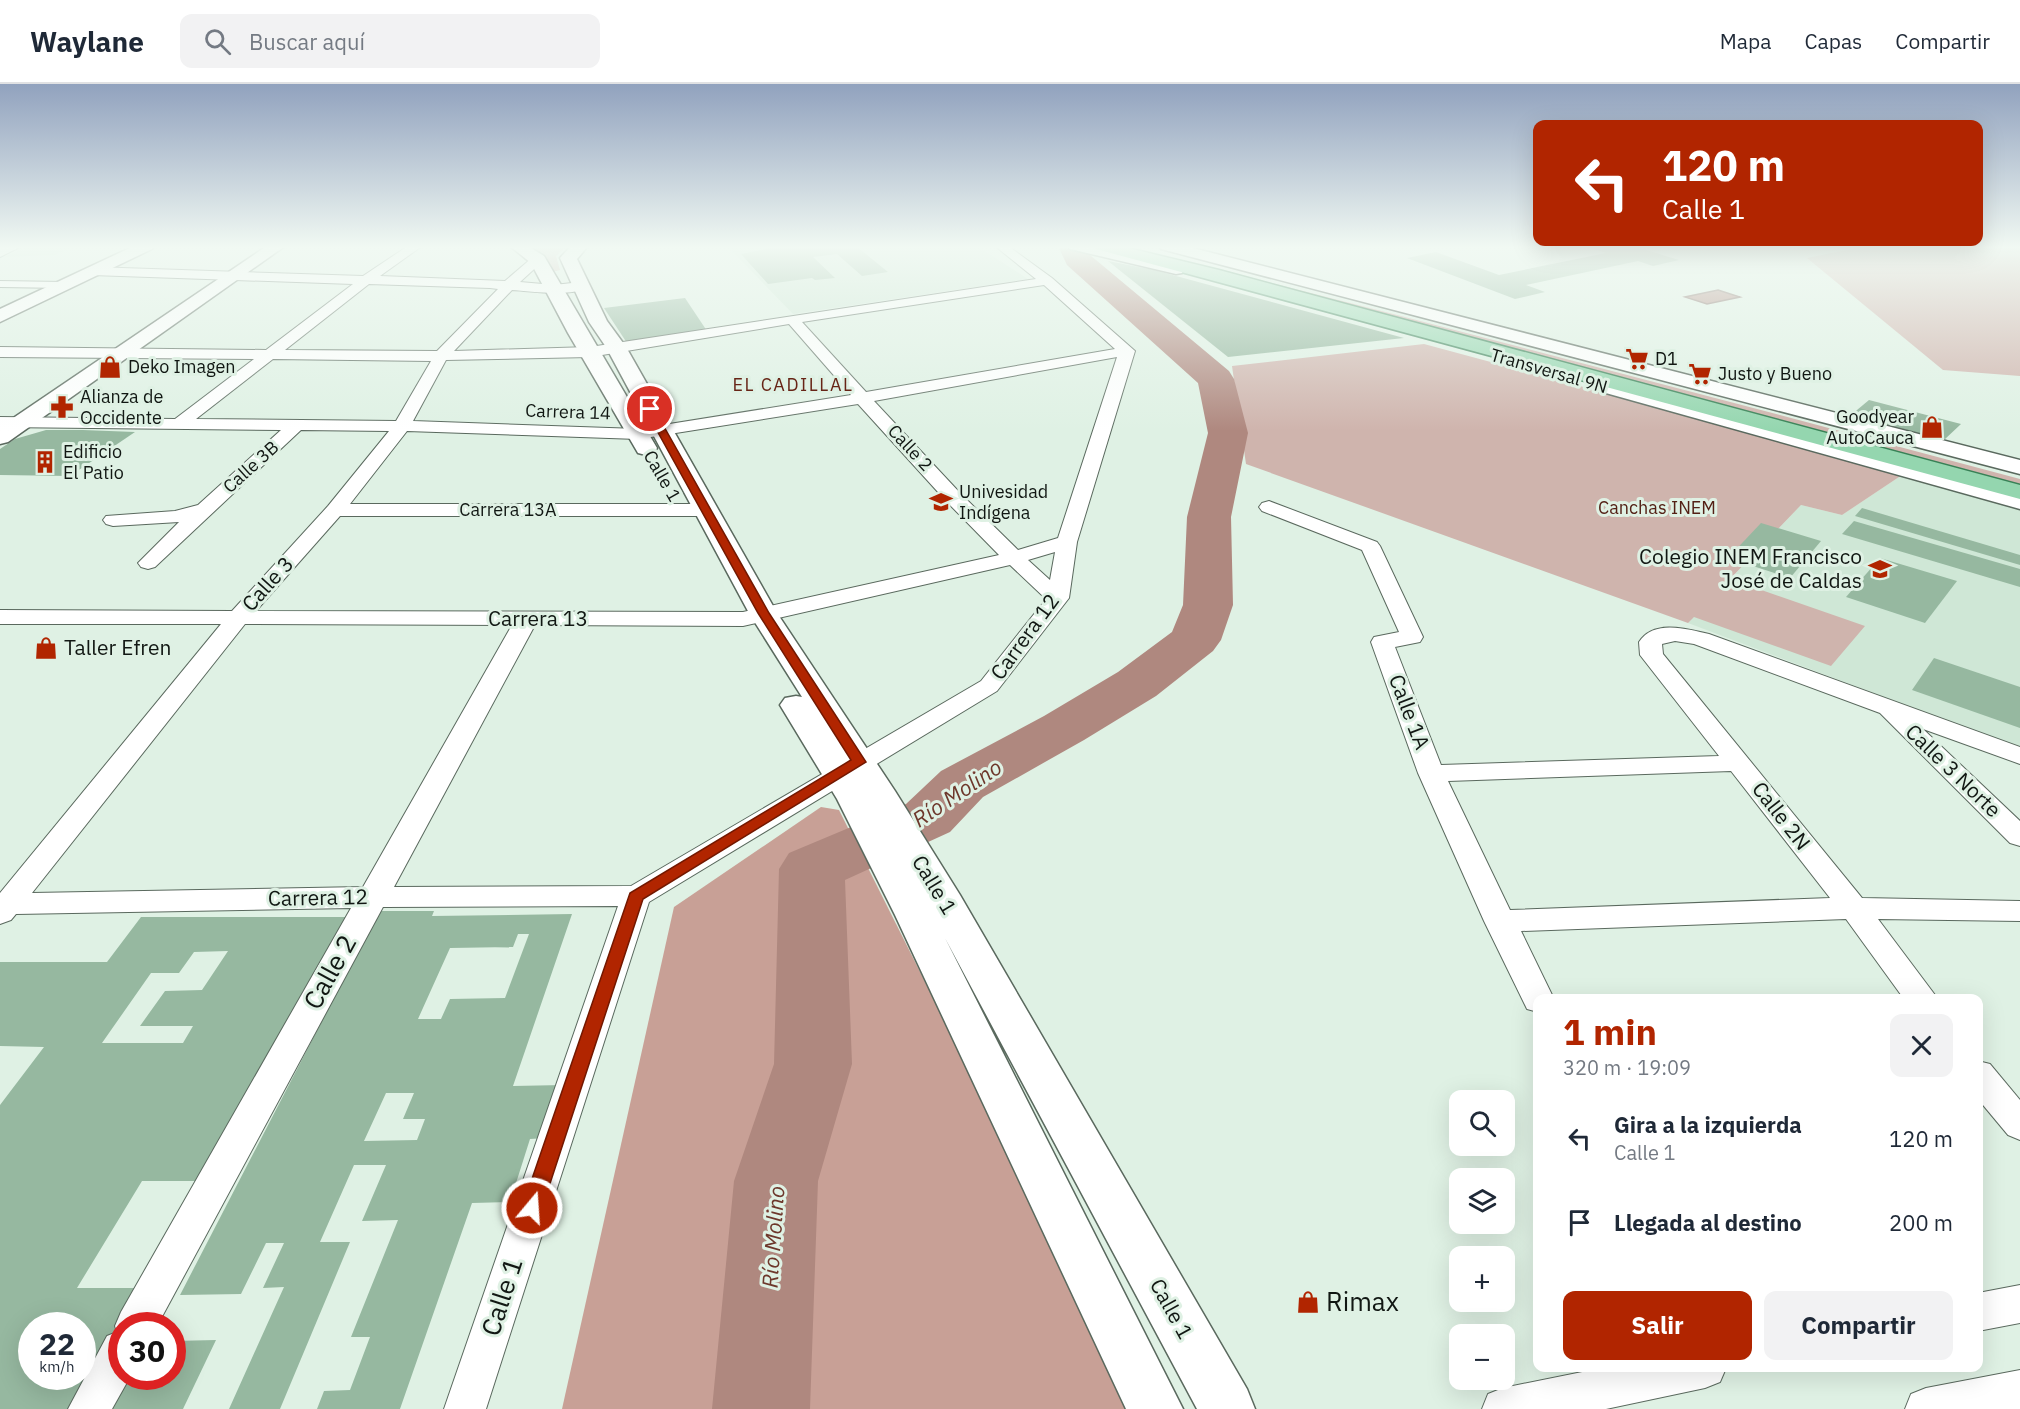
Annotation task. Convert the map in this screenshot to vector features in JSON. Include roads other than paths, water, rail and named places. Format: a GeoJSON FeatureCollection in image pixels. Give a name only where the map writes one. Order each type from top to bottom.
{"type":"FeatureCollection","features":[{"type":"Feature","properties":{"kind":"main road"},"geometry":{"type":"LineString","coordinates":[[0,316],[17,308]]}},
{"type":"Feature","properties":{"kind":"main road"},"geometry":{"type":"LineString","coordinates":[[0,437],[186,308]]}},
{"type":"Feature","properties":{"kind":"main road","name":"Calle 1"},"geometry":{"type":"LineString","coordinates":[[565,308],[590,352],[650,432],[754,616],[857,782],[912,880],[1227,1409]]}},
{"type":"Feature","properties":{"kind":"main road","name":"Calle 1"},"geometry":{"type":"LineString","coordinates":[[591,308],[598,322],[616,347],[650,432]]}},
{"type":"Feature","properties":{"kind":"main road","name":"Transversal 9N"},"geometry":{"type":"LineString","coordinates":[[1323,308],[2020,502]]}},
{"type":"Feature","properties":{"kind":"main road","name":"Transversal 9N"},"geometry":{"type":"LineString","coordinates":[[1337,308],[2020,492]]}},
{"type":"Feature","properties":{"kind":"main road","name":"Transversal 9N"},"geometry":{"type":"LineString","coordinates":[[1391,308],[2020,475]]}},
{"type":"Feature","properties":{"kind":"main road"},"geometry":{"type":"LineString","coordinates":[[1406,308],[2020,467]]}},
{"type":"Feature","properties":{"kind":"main road","name":"Calle 1"},"geometry":{"type":"LineString","coordinates":[[912,880],[914,915],[1155,1409]]}},
{"type":"Feature","properties":{"kind":"street"},"geometry":{"type":"LineString","coordinates":[[178,424],[330,308]]}},
{"type":"Feature","properties":{"kind":"street","name":"Calle 3"},"geometry":{"type":"LineString","coordinates":[[3,907],[238,618],[335,510],[402,426],[441,356],[487,308]]}},
{"type":"Feature","properties":{"kind":"street"},"geometry":{"type":"LineString","coordinates":[[0,352],[441,356],[590,352],[867,308]]}},
{"type":"Feature","properties":{"kind":"street"},"geometry":{"type":"LineString","coordinates":[[1078,308],[1127,351]]}},
{"type":"Feature","properties":{"kind":"street","name":"Calle 2"},"geometry":{"type":"LineString","coordinates":[[792,319],[1012,558],[1058,598]]}},
{"type":"Feature","properties":{"kind":"street","name":"Carrera 14"},"geometry":{"type":"LineString","coordinates":[[0,422],[402,426],[650,432],[863,398],[1127,351]]}},
{"type":"Feature","properties":{"kind":"street","name":"Carrera 12"},"geometry":{"type":"LineString","coordinates":[[857,782],[989,686],[1058,598],[1067,542],[1127,351]]}},
{"type":"Feature","properties":{"kind":"street","name":"Calle 3B"},"geometry":{"type":"LineString","coordinates":[[148,563],[204,508],[297,425]]}},
{"type":"Feature","properties":{"kind":"street","name":"Calle 1A"},"geometry":{"type":"LineString","coordinates":[[1269,507],[1370,546],[1412,637],[1382,642],[1431,773],[1535,994]]}},
{"type":"Feature","properties":{"kind":"street","name":"Calle 3B"},"geometry":{"type":"LineString","coordinates":[[113,520],[166,518],[204,508]]}},
{"type":"Feature","properties":{"kind":"street","name":"Carrera 13A"},"geometry":{"type":"LineString","coordinates":[[335,510],[694,510]]}},
{"type":"Feature","properties":{"kind":"street","name":"Carrera 13"},"geometry":{"type":"LineString","coordinates":[[0,617],[527,620],[754,616],[1012,558],[1067,542]]}},
{"type":"Feature","properties":{"kind":"street","name":"Calle 2"},"geometry":{"type":"LineString","coordinates":[[143,1312],[527,620]]}},
{"type":"Feature","properties":{"kind":"street","name":"Calle 2N"},"geometry":{"type":"LineString","coordinates":[[1885,706],[1701,639],[1677,634],[1660,634],[1650,642],[1652,656],[1854,908],[1918,994]]}},
{"type":"Feature","properties":{"kind":"street"},"geometry":{"type":"LineString","coordinates":[[1885,706],[2020,756]]}},
{"type":"Feature","properties":{"kind":"street","name":"Calle 3 Norte"},"geometry":{"type":"LineString","coordinates":[[1885,706],[2020,837]]}},
{"type":"Feature","properties":{"kind":"street"},"geometry":{"type":"LineString","coordinates":[[1431,773],[1739,763]]}},
{"type":"Feature","properties":{"kind":"street"},"geometry":{"type":"LineString","coordinates":[[636,896],[857,782]]}},
{"type":"Feature","properties":{"kind":"street","name":"Carrera 12"},"geometry":{"type":"LineString","coordinates":[[3,907],[372,897],[636,896]]}},
{"type":"Feature","properties":{"kind":"street","name":"Calle 1"},"geometry":{"type":"LineString","coordinates":[[465,1409],[636,896]]}},
{"type":"Feature","properties":{"kind":"street"},"geometry":{"type":"LineString","coordinates":[[1499,921],[1854,908],[2020,911]]}},
{"type":"Feature","properties":{"kind":"street"},"geometry":{"type":"LineString","coordinates":[[1983,1080],[2020,1125]]}},
{"type":"Feature","properties":{"kind":"street"},"geometry":{"type":"LineString","coordinates":[[1983,1311],[2020,1304]]}},
{"type":"Feature","properties":{"kind":"street"},"geometry":{"type":"LineString","coordinates":[[1503,1409],[1685,1372]]}},
{"type":"Feature","properties":{"kind":"street"},"geometry":{"type":"LineString","coordinates":[[89,1409],[108,1375]]}},
{"type":"Feature","properties":{"kind":"street"},"geometry":{"type":"LineString","coordinates":[[1926,1409],[2020,1391]]}},
{"type":"Feature","properties":{"kind":"waterway","name":"Río Molino"},"geometry":{"type":"LineString","coordinates":[[761,1409],[776,1181],[813,1064],[812,869],[928,818],[962,784],[1064,728],[1137,684],[1195,640],[1208,605],[1209,517],[1228,433],[1216,379],[1134,308]]}},
{"type":"Feature","properties":{"kind":"place","name":"D1"},"geometry":{"type":"Point","coordinates":[1637,359]}},
{"type":"Feature","properties":{"kind":"place","name":"Deko Imagen"},"geometry":{"type":"Point","coordinates":[110,367]}},
{"type":"Feature","properties":{"kind":"place","name":"Justo y Bueno"},"geometry":{"type":"Point","coordinates":[1700,374]}},
{"type":"Feature","properties":{"kind":"place","name":"Alianza de Occidente"},"geometry":{"type":"Point","coordinates":[62,407]}},
{"type":"Feature","properties":{"kind":"place","name":"Goodyear AutoCauca"},"geometry":{"type":"Point","coordinates":[1932,427]}},
{"type":"Feature","properties":{"kind":"place","name":"Edificio El Patio"},"geometry":{"type":"Point","coordinates":[45,462]}},
{"type":"Feature","properties":{"kind":"place","name":"Univesidad Indígena"},"geometry":{"type":"Point","coordinates":[941,502]}},
{"type":"Feature","properties":{"kind":"place","name":"Colegio INEM Francisco José de Caldas"},"geometry":{"type":"Point","coordinates":[1880,569]}},
{"type":"Feature","properties":{"kind":"place","name":"Taller Efren"},"geometry":{"type":"Point","coordinates":[46,648]}},
{"type":"Feature","properties":{"kind":"place","name":"Rimax"},"geometry":{"type":"Point","coordinates":[1308,1302]}},
{"type":"Feature","properties":{"kind":"district","name":"EL CADILLAL"},"geometry":{"type":"Point","coordinates":[793,385]}},
{"type":"Feature","properties":{"kind":"park label","name":"Canchas INEM"},"geometry":{"type":"Point","coordinates":[1657,508]}}]}
